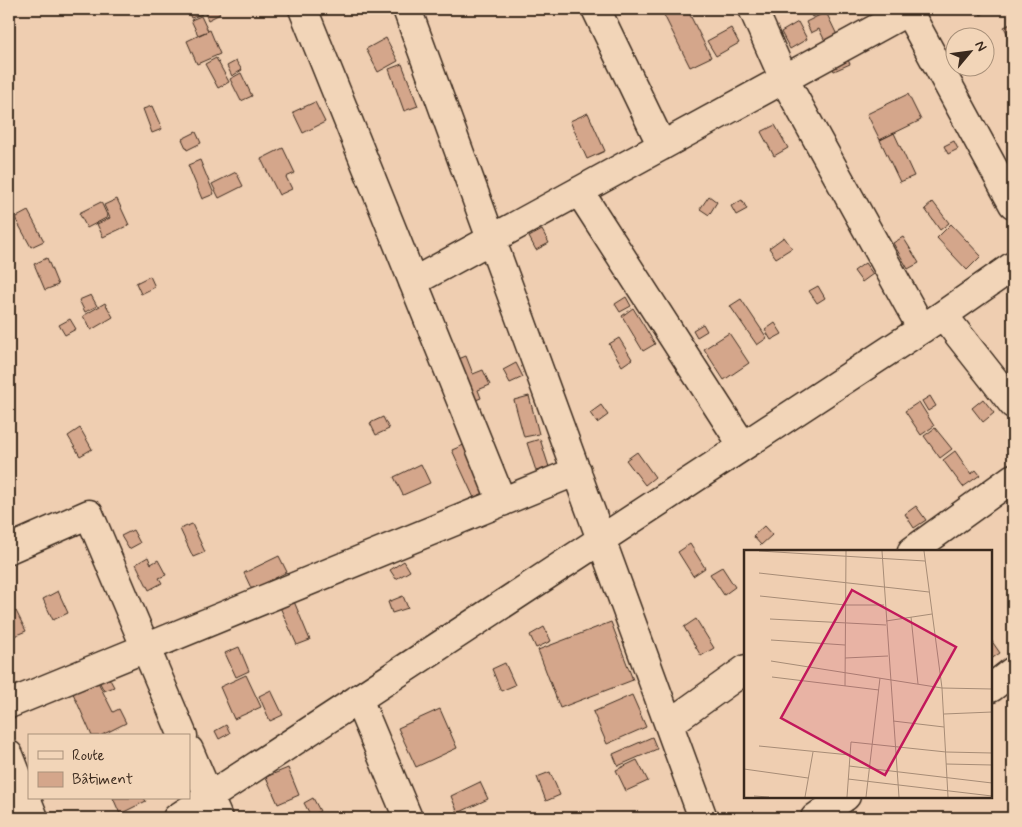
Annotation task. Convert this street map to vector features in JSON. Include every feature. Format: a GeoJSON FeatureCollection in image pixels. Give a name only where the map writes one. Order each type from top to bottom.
{"type":"FeatureCollection","features":[{"type":"Feature","properties":{"kind":"street"},"geometry":{"type":"LineString","coordinates":[[303,9],[502,502]]}},
{"type":"Feature","properties":{"kind":"street"},"geometry":{"type":"LineString","coordinates":[[407,9],[703,818]]}},
{"type":"Feature","properties":{"kind":"street"},"geometry":{"type":"LineString","coordinates":[[596,9],[662,146]]}},
{"type":"Feature","properties":{"kind":"street"},"geometry":{"type":"LineString","coordinates":[[752,9],[784,79],[932,322],[1013,404]]}},
{"type":"Feature","properties":{"kind":"street"},"geometry":{"type":"LineString","coordinates":[[413,282],[909,10],[1013,204]]}},
{"type":"Feature","properties":{"kind":"street"},"geometry":{"type":"LineString","coordinates":[[579,191],[743,446]]}},
{"type":"Feature","properties":{"kind":"street"},"geometry":{"type":"LineString","coordinates":[[177,818],[213,808],[358,699],[932,322],[1013,266]]}},
{"type":"Feature","properties":{"kind":"street"},"geometry":{"type":"LineString","coordinates":[[9,704],[576,472]]}},
{"type":"Feature","properties":{"kind":"street"},"geometry":{"type":"LineString","coordinates":[[913,550],[1013,478]]}},
{"type":"Feature","properties":{"kind":"street"},"geometry":{"type":"LineString","coordinates":[[9,550],[89,514],[182,734]]}},
{"type":"Feature","properties":{"kind":"street"},"geometry":{"type":"LineString","coordinates":[[669,724],[744,670]]}},
{"type":"Feature","properties":{"kind":"street"},"geometry":{"type":"LineString","coordinates":[[992,687],[1013,671]]}},
{"type":"Feature","properties":{"kind":"street"},"geometry":{"type":"LineString","coordinates":[[358,699],[408,818]]}},
{"type":"Feature","properties":{"kind":"street"},"geometry":{"type":"LineString","coordinates":[[190,752],[213,808]]}},
{"type":"Feature","properties":{"kind":"street"},"geometry":{"type":"LineString","coordinates":[[9,756],[34,818]]}},
{"type":"Feature","properties":{"kind":"street"},"geometry":{"type":"LineString","coordinates":[[815,818],[845,797]]}},
{"type":"Feature","properties":{"kind":"building"},"geometry":{"type":"Polygon","coordinates":[[[187,9],[200,9],[202,14],[191,18],[187,9]]]}},
{"type":"Feature","properties":{"kind":"building"},"geometry":{"type":"Polygon","coordinates":[[[217,9],[220,14],[208,20],[204,11],[217,9]]]}},
{"type":"Feature","properties":{"kind":"building"},"geometry":{"type":"Polygon","coordinates":[[[661,9],[687,9],[711,57],[690,67],[661,9]]]}},
{"type":"Feature","properties":{"kind":"building"},"geometry":{"type":"Polygon","coordinates":[[[808,9],[825,9],[826,11],[812,17],[808,9]]]}},
{"type":"Feature","properties":{"kind":"building"},"geometry":{"type":"Polygon","coordinates":[[[977,9],[992,9],[981,15],[977,9]]]}},
{"type":"Feature","properties":{"kind":"building"},"geometry":{"type":"Polygon","coordinates":[[[826,12],[837,35],[825,41],[819,29],[811,33],[806,22],[826,12]]]}},
{"type":"Feature","properties":{"kind":"building"},"geometry":{"type":"Polygon","coordinates":[[[201,16],[208,31],[198,35],[191,20],[201,16]]]}},
{"type":"Feature","properties":{"kind":"building"},"geometry":{"type":"Polygon","coordinates":[[[798,22],[807,39],[790,49],[781,32],[798,22]]]}},
{"type":"Feature","properties":{"kind":"building"},"geometry":{"type":"Polygon","coordinates":[[[1013,23],[1013,45],[1004,27],[1013,23]]]}},
{"type":"Feature","properties":{"kind":"building"},"geometry":{"type":"Polygon","coordinates":[[[731,28],[739,43],[716,56],[707,41],[731,28]]]}},
{"type":"Feature","properties":{"kind":"building"},"geometry":{"type":"Polygon","coordinates":[[[210,30],[220,54],[197,64],[187,41],[210,30]]]}},
{"type":"Feature","properties":{"kind":"building"},"geometry":{"type":"Polygon","coordinates":[[[386,38],[398,61],[378,72],[366,49],[386,38]]]}},
{"type":"Feature","properties":{"kind":"building"},"geometry":{"type":"Polygon","coordinates":[[[844,52],[850,64],[834,71],[828,59],[844,52]]]}},
{"type":"Feature","properties":{"kind":"building"},"geometry":{"type":"Polygon","coordinates":[[[216,58],[229,82],[218,88],[205,64],[216,58]]]}},
{"type":"Feature","properties":{"kind":"building"},"geometry":{"type":"Polygon","coordinates":[[[236,61],[242,70],[232,76],[227,66],[236,61]]]}},
{"type":"Feature","properties":{"kind":"building"},"geometry":{"type":"Polygon","coordinates":[[[402,64],[418,106],[404,111],[389,69],[402,64]]]}},
{"type":"Feature","properties":{"kind":"building"},"geometry":{"type":"Polygon","coordinates":[[[241,73],[252,96],[241,101],[230,79],[241,73]]]}},
{"type":"Feature","properties":{"kind":"building"},"geometry":{"type":"Polygon","coordinates":[[[908,94],[921,120],[880,140],[867,114],[908,94]]]}},
{"type":"Feature","properties":{"kind":"building"},"geometry":{"type":"Polygon","coordinates":[[[315,102],[325,122],[303,133],[293,112],[315,102]]]}},
{"type":"Feature","properties":{"kind":"building"},"geometry":{"type":"Polygon","coordinates":[[[152,106],[162,129],[152,133],[143,109],[152,106]]]}},
{"type":"Feature","properties":{"kind":"building"},"geometry":{"type":"Polygon","coordinates":[[[588,113],[605,151],[587,159],[570,121],[588,113]]]}},
{"type":"Feature","properties":{"kind":"building"},"geometry":{"type":"Polygon","coordinates":[[[775,125],[788,148],[774,156],[761,132],[775,125]]]}},
{"type":"Feature","properties":{"kind":"building"},"geometry":{"type":"Polygon","coordinates":[[[196,132],[201,143],[187,150],[182,139],[196,132]]]}},
{"type":"Feature","properties":{"kind":"building"},"geometry":{"type":"Polygon","coordinates":[[[894,133],[914,176],[900,182],[880,140],[894,133]]]}},
{"type":"Feature","properties":{"kind":"building"},"geometry":{"type":"Polygon","coordinates":[[[954,141],[958,149],[948,154],[944,146],[954,141]]]}},
{"type":"Feature","properties":{"kind":"building"},"geometry":{"type":"Polygon","coordinates":[[[283,148],[295,173],[286,177],[292,189],[279,195],[261,159],[283,148]]]}},
{"type":"Feature","properties":{"kind":"building"},"geometry":{"type":"Polygon","coordinates":[[[200,160],[214,194],[202,199],[188,165],[200,160]]]}},
{"type":"Feature","properties":{"kind":"building"},"geometry":{"type":"Polygon","coordinates":[[[236,172],[243,186],[219,198],[212,184],[236,172]]]}},
{"type":"Feature","properties":{"kind":"building"},"geometry":{"type":"Polygon","coordinates":[[[709,196],[717,202],[709,215],[700,209],[709,196]]]}},
{"type":"Feature","properties":{"kind":"building"},"geometry":{"type":"Polygon","coordinates":[[[117,199],[129,225],[103,237],[97,224],[110,218],[104,205],[117,199]]]}},
{"type":"Feature","properties":{"kind":"building"},"geometry":{"type":"Polygon","coordinates":[[[742,200],[747,209],[736,215],[731,206],[742,200]]]}},
{"type":"Feature","properties":{"kind":"building"},"geometry":{"type":"Polygon","coordinates":[[[101,202],[108,217],[87,228],[79,213],[101,202]]]}},
{"type":"Feature","properties":{"kind":"building"},"geometry":{"type":"Polygon","coordinates":[[[933,202],[949,223],[940,230],[925,209],[933,202]]]}},
{"type":"Feature","properties":{"kind":"building"},"geometry":{"type":"Polygon","coordinates":[[[28,211],[44,241],[31,247],[15,218],[28,211]]]}},
{"type":"Feature","properties":{"kind":"building"},"geometry":{"type":"Polygon","coordinates":[[[951,224],[981,256],[967,270],[937,238],[951,224]]]}},
{"type":"Feature","properties":{"kind":"building"},"geometry":{"type":"Polygon","coordinates":[[[542,230],[549,243],[536,250],[529,237],[542,230]]]}},
{"type":"Feature","properties":{"kind":"building"},"geometry":{"type":"Polygon","coordinates":[[[784,237],[792,248],[776,258],[769,248],[784,237]]]}},
{"type":"Feature","properties":{"kind":"building"},"geometry":{"type":"Polygon","coordinates":[[[903,237],[919,263],[908,269],[893,243],[903,237]]]}},
{"type":"Feature","properties":{"kind":"building"},"geometry":{"type":"Polygon","coordinates":[[[47,258],[58,285],[45,290],[34,264],[47,258]]]}},
{"type":"Feature","properties":{"kind":"building"},"geometry":{"type":"Polygon","coordinates":[[[865,263],[873,274],[862,282],[854,271],[865,263]]]}},
{"type":"Feature","properties":{"kind":"building"},"geometry":{"type":"Polygon","coordinates":[[[150,276],[155,287],[141,294],[136,283],[150,276]]]}},
{"type":"Feature","properties":{"kind":"building"},"geometry":{"type":"Polygon","coordinates":[[[818,286],[825,298],[817,303],[809,291],[818,286]]]}},
{"type":"Feature","properties":{"kind":"building"},"geometry":{"type":"Polygon","coordinates":[[[91,295],[97,306],[85,312],[79,300],[91,295]]]}},
{"type":"Feature","properties":{"kind":"building"},"geometry":{"type":"Polygon","coordinates":[[[626,297],[631,306],[620,312],[615,304],[626,297]]]}},
{"type":"Feature","properties":{"kind":"building"},"geometry":{"type":"Polygon","coordinates":[[[741,299],[767,338],[757,345],[730,306],[741,299]]]}},
{"type":"Feature","properties":{"kind":"building"},"geometry":{"type":"Polygon","coordinates":[[[105,303],[113,317],[91,330],[83,316],[105,303]]]}},
{"type":"Feature","properties":{"kind":"building"},"geometry":{"type":"Polygon","coordinates":[[[633,308],[655,344],[643,351],[622,316],[633,308]]]}},
{"type":"Feature","properties":{"kind":"building"},"geometry":{"type":"Polygon","coordinates":[[[70,319],[76,329],[65,335],[59,325],[70,319]]]}},
{"type":"Feature","properties":{"kind":"building"},"geometry":{"type":"Polygon","coordinates":[[[775,323],[782,334],[771,340],[765,330],[775,323]]]}},
{"type":"Feature","properties":{"kind":"building"},"geometry":{"type":"Polygon","coordinates":[[[703,324],[707,331],[697,337],[693,330],[703,324]]]}},
{"type":"Feature","properties":{"kind":"building"},"geometry":{"type":"Polygon","coordinates":[[[729,333],[749,363],[724,380],[704,349],[729,333]]]}},
{"type":"Feature","properties":{"kind":"building"},"geometry":{"type":"Polygon","coordinates":[[[619,338],[632,359],[622,366],[609,344],[619,338]]]}},
{"type":"Feature","properties":{"kind":"building"},"geometry":{"type":"Polygon","coordinates":[[[466,356],[473,374],[483,370],[490,385],[478,390],[481,398],[468,403],[451,362],[466,356]]]}},
{"type":"Feature","properties":{"kind":"building"},"geometry":{"type":"Polygon","coordinates":[[[516,363],[523,377],[510,383],[503,370],[516,363]]]}},
{"type":"Feature","properties":{"kind":"building"},"geometry":{"type":"Polygon","coordinates":[[[529,396],[539,434],[524,437],[514,400],[529,396]]]}},
{"type":"Feature","properties":{"kind":"building"},"geometry":{"type":"Polygon","coordinates":[[[930,396],[936,406],[928,411],[922,401],[930,396]]]}},
{"type":"Feature","properties":{"kind":"building"},"geometry":{"type":"Polygon","coordinates":[[[983,399],[994,413],[983,422],[972,408],[983,399]]]}},
{"type":"Feature","properties":{"kind":"building"},"geometry":{"type":"Polygon","coordinates":[[[919,402],[934,426],[921,435],[905,411],[919,402]]]}},
{"type":"Feature","properties":{"kind":"building"},"geometry":{"type":"Polygon","coordinates":[[[601,405],[608,415],[597,423],[590,413],[601,405]]]}},
{"type":"Feature","properties":{"kind":"building"},"geometry":{"type":"Polygon","coordinates":[[[383,417],[389,429],[376,435],[370,423],[383,417]]]}},
{"type":"Feature","properties":{"kind":"building"},"geometry":{"type":"Polygon","coordinates":[[[80,428],[92,449],[80,456],[68,436],[80,428]]]}},
{"type":"Feature","properties":{"kind":"building"},"geometry":{"type":"Polygon","coordinates":[[[935,428],[952,449],[940,458],[924,436],[935,428]]]}},
{"type":"Feature","properties":{"kind":"building"},"geometry":{"type":"Polygon","coordinates":[[[540,439],[549,467],[536,471],[527,443],[540,439]]]}},
{"type":"Feature","properties":{"kind":"building"},"geometry":{"type":"Polygon","coordinates":[[[466,444],[489,492],[474,498],[452,450],[466,444]]]}},
{"type":"Feature","properties":{"kind":"building"},"geometry":{"type":"Polygon","coordinates":[[[955,451],[971,474],[976,470],[980,475],[963,487],[943,460],[955,451]]]}},
{"type":"Feature","properties":{"kind":"building"},"geometry":{"type":"Polygon","coordinates":[[[637,452],[655,477],[645,485],[626,460],[637,452]]]}},
{"type":"Feature","properties":{"kind":"building"},"geometry":{"type":"Polygon","coordinates":[[[421,464],[430,483],[403,495],[394,477],[421,464]]]}},
{"type":"Feature","properties":{"kind":"building"},"geometry":{"type":"Polygon","coordinates":[[[916,506],[926,520],[914,528],[905,514],[916,506]]]}},
{"type":"Feature","properties":{"kind":"building"},"geometry":{"type":"Polygon","coordinates":[[[192,524],[205,552],[193,557],[180,529],[192,524]]]}},
{"type":"Feature","properties":{"kind":"building"},"geometry":{"type":"Polygon","coordinates":[[[764,526],[772,535],[761,545],[753,536],[764,526]]]}},
{"type":"Feature","properties":{"kind":"building"},"geometry":{"type":"Polygon","coordinates":[[[133,530],[140,543],[129,549],[121,536],[133,530]]]}},
{"type":"Feature","properties":{"kind":"building"},"geometry":{"type":"Polygon","coordinates":[[[690,544],[705,568],[693,576],[678,552],[690,544]]]}},
{"type":"Feature","properties":{"kind":"building"},"geometry":{"type":"Polygon","coordinates":[[[279,556],[287,572],[252,590],[244,573],[279,556]]]}},
{"type":"Feature","properties":{"kind":"building"},"geometry":{"type":"Polygon","coordinates":[[[148,557],[151,564],[158,560],[166,575],[159,578],[162,583],[149,590],[136,564],[148,557]]]}},
{"type":"Feature","properties":{"kind":"building"},"geometry":{"type":"Polygon","coordinates":[[[404,561],[410,571],[396,579],[390,570],[404,561]]]}},
{"type":"Feature","properties":{"kind":"building"},"geometry":{"type":"Polygon","coordinates":[[[722,567],[735,587],[724,595],[710,574],[722,567]]]}},
{"type":"Feature","properties":{"kind":"building"},"geometry":{"type":"Polygon","coordinates":[[[58,591],[68,613],[53,620],[43,599],[58,591]]]}},
{"type":"Feature","properties":{"kind":"building"},"geometry":{"type":"Polygon","coordinates":[[[403,596],[408,608],[392,613],[388,602],[403,596]]]}},
{"type":"Feature","properties":{"kind":"building"},"geometry":{"type":"Polygon","coordinates":[[[293,599],[310,640],[297,645],[279,605],[293,599]]]}},
{"type":"Feature","properties":{"kind":"building"},"geometry":{"type":"Polygon","coordinates":[[[16,611],[26,631],[14,636],[9,624],[9,615],[16,611]]]}},
{"type":"Feature","properties":{"kind":"building"},"geometry":{"type":"Polygon","coordinates":[[[696,619],[714,648],[701,656],[684,627],[696,619]]]}},
{"type":"Feature","properties":{"kind":"building"},"geometry":{"type":"Polygon","coordinates":[[[611,622],[633,680],[560,708],[538,650],[611,622]]]}},
{"type":"Feature","properties":{"kind":"building"},"geometry":{"type":"Polygon","coordinates":[[[544,627],[551,641],[536,648],[530,635],[544,627]]]}},
{"type":"Feature","properties":{"kind":"building"},"geometry":{"type":"Polygon","coordinates":[[[992,641],[1000,653],[992,658],[992,641]]]}},
{"type":"Feature","properties":{"kind":"building"},"geometry":{"type":"Polygon","coordinates":[[[239,647],[249,671],[236,677],[225,653],[239,647]]]}},
{"type":"Feature","properties":{"kind":"building"},"geometry":{"type":"Polygon","coordinates":[[[505,663],[515,685],[501,691],[492,669],[505,663]]]}},
{"type":"Feature","properties":{"kind":"building"},"geometry":{"type":"Polygon","coordinates":[[[107,674],[114,687],[104,691],[98,679],[107,674]]]}},
{"type":"Feature","properties":{"kind":"building"},"geometry":{"type":"Polygon","coordinates":[[[246,675],[261,707],[234,719],[220,687],[246,675]]]}},
{"type":"Feature","properties":{"kind":"building"},"geometry":{"type":"Polygon","coordinates":[[[97,680],[113,712],[119,709],[126,723],[104,734],[91,734],[72,691],[97,680]]]}},
{"type":"Feature","properties":{"kind":"building"},"geometry":{"type":"Polygon","coordinates":[[[271,690],[283,715],[270,721],[259,696],[271,690]]]}},
{"type":"Feature","properties":{"kind":"building"},"geometry":{"type":"Polygon","coordinates":[[[632,695],[646,727],[607,744],[593,712],[632,695]]]}},
{"type":"Feature","properties":{"kind":"building"},"geometry":{"type":"Polygon","coordinates":[[[440,709],[457,748],[416,767],[398,728],[440,709]]]}},
{"type":"Feature","properties":{"kind":"building"},"geometry":{"type":"Polygon","coordinates":[[[226,725],[230,733],[219,739],[215,731],[226,725]]]}},
{"type":"Feature","properties":{"kind":"building"},"geometry":{"type":"Polygon","coordinates":[[[652,737],[657,749],[618,766],[613,754],[652,737]]]}},
{"type":"Feature","properties":{"kind":"building"},"geometry":{"type":"Polygon","coordinates":[[[637,760],[648,781],[626,791],[616,770],[637,760]]]}},
{"type":"Feature","properties":{"kind":"building"},"geometry":{"type":"Polygon","coordinates":[[[288,768],[299,795],[278,804],[266,777],[288,768]]]}},
{"type":"Feature","properties":{"kind":"building"},"geometry":{"type":"Polygon","coordinates":[[[550,772],[560,795],[546,801],[537,777],[550,772]]]}},
{"type":"Feature","properties":{"kind":"building"},"geometry":{"type":"Polygon","coordinates":[[[480,782],[488,799],[458,813],[451,796],[480,782]]]}},
{"type":"Feature","properties":{"kind":"building"},"geometry":{"type":"Polygon","coordinates":[[[313,798],[320,811],[311,816],[304,803],[313,798]]]}},
{"type":"Feature","properties":{"kind":"building"},"geometry":{"type":"Polygon","coordinates":[[[114,800],[146,801],[120,814],[114,800]]]}}]}
